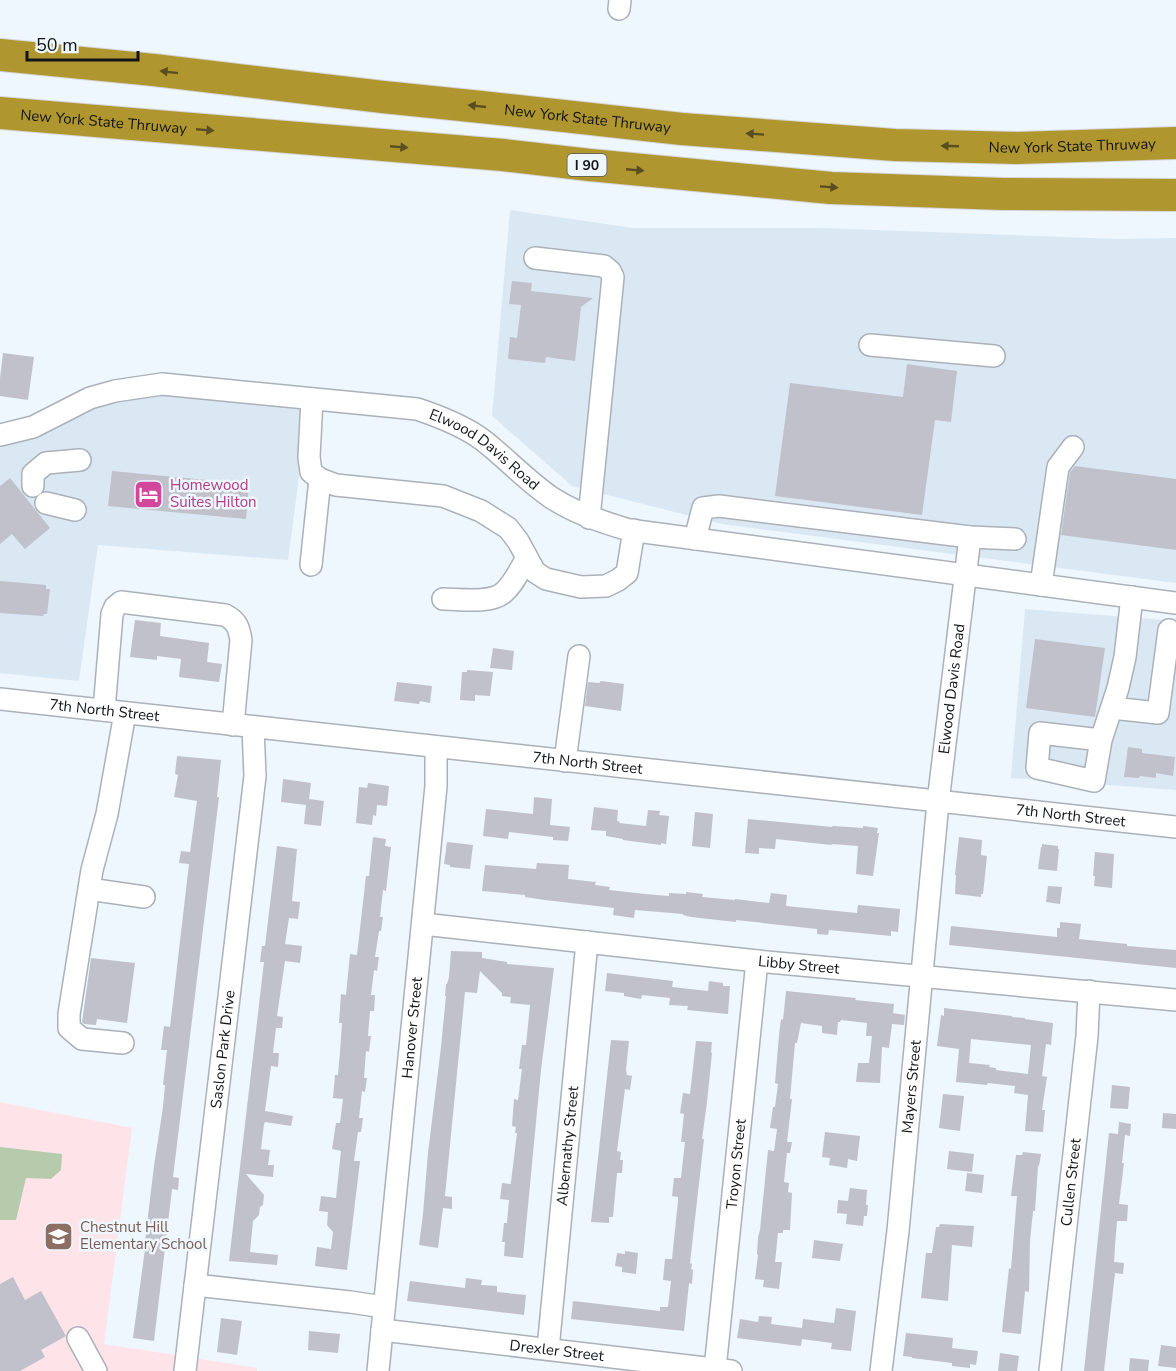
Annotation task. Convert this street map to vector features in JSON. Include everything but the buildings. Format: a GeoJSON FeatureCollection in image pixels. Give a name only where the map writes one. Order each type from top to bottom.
{"type":"FeatureCollection","features":[{"type":"Feature","properties":{"kind":"highway","name":"New York State Thruway"},"geometry":{"type":"LineString","coordinates":[[0,55],[694,130],[951,147],[1017,148],[1176,143]]}},
{"type":"Feature","properties":{"kind":"highway","name":"New York State Thruway"},"geometry":{"type":"LineString","coordinates":[[0,113],[503,155],[831,188],[1003,194],[1176,195]]}},
{"type":"Feature","properties":{"kind":"street"},"geometry":{"type":"LineString","coordinates":[[535,258],[604,266],[613,277],[589,518]]}},
{"type":"Feature","properties":{"kind":"street"},"geometry":{"type":"LineString","coordinates":[[870,345],[994,356]]}},
{"type":"Feature","properties":{"kind":"street","name":"Elwood Davis Road"},"geometry":{"type":"LineString","coordinates":[[0,435],[33,427],[90,398],[115,391],[162,384],[417,409],[442,418],[482,440],[552,498],[589,518],[634,530],[1176,603]]}},
{"type":"Feature","properties":{"kind":"street"},"geometry":{"type":"LineString","coordinates":[[312,399],[309,457],[311,472],[320,479],[336,485],[443,496],[481,511],[508,528],[519,541],[535,572],[546,579],[581,587],[606,586],[618,580],[627,573],[634,530]]}},
{"type":"Feature","properties":{"kind":"street"},"geometry":{"type":"LineString","coordinates":[[1041,585],[1058,467],[1073,447]]}},
{"type":"Feature","properties":{"kind":"street"},"geometry":{"type":"LineString","coordinates":[[75,510],[39,494],[33,474],[46,464],[80,460]]}},
{"type":"Feature","properties":{"kind":"street"},"geometry":{"type":"LineString","coordinates":[[311,565],[320,479]]}},
{"type":"Feature","properties":{"kind":"street"},"geometry":{"type":"LineString","coordinates":[[695,539],[703,508],[719,506],[970,537],[1015,539]]}},
{"type":"Feature","properties":{"kind":"street"},"geometry":{"type":"LineString","coordinates":[[965,575],[970,537]]}},
{"type":"Feature","properties":{"kind":"street"},"geometry":{"type":"LineString","coordinates":[[443,598],[479,600],[495,598],[503,594],[512,583],[527,558]]}},
{"type":"Feature","properties":{"kind":"street","name":"Elwood Davis Road"},"geometry":{"type":"LineString","coordinates":[[938,802],[965,575]]}},
{"type":"Feature","properties":{"kind":"street"},"geometry":{"type":"LineString","coordinates":[[1101,740],[1118,688],[1125,657],[1132,597]]}},
{"type":"Feature","properties":{"kind":"street","name":"Saslon Park Drive"},"geometry":{"type":"LineString","coordinates":[[115,711],[112,614],[121,602],[225,615],[237,623],[241,640],[243,726],[255,776],[185,1371]]}},
{"type":"Feature","properties":{"kind":"street"},"geometry":{"type":"LineString","coordinates":[[1112,708],[1158,713],[1169,630]]}},
{"type":"Feature","properties":{"kind":"street"},"geometry":{"type":"LineString","coordinates":[[565,761],[579,656]]}},
{"type":"Feature","properties":{"kind":"street","name":"7th North Street"},"geometry":{"type":"LineString","coordinates":[[0,699],[1176,827]]}},
{"type":"Feature","properties":{"kind":"street"},"geometry":{"type":"LineString","coordinates":[[115,711],[107,814],[92,870],[69,1014],[69,1028],[82,1039],[123,1043]]}},
{"type":"Feature","properties":{"kind":"street","name":"Hanover Street"},"geometry":{"type":"LineString","coordinates":[[382,1330],[436,786],[436,747]]}},
{"type":"Feature","properties":{"kind":"street","name":"Mayers Street"},"geometry":{"type":"LineString","coordinates":[[881,1371],[898,1231],[938,802]]}},
{"type":"Feature","properties":{"kind":"street"},"geometry":{"type":"LineString","coordinates":[[89,889],[144,897]]}},
{"type":"Feature","properties":{"kind":"street","name":"Libby Street"},"geometry":{"type":"LineString","coordinates":[[423,924],[757,961],[1176,1000]]}},
{"type":"Feature","properties":{"kind":"street","name":"Albernathy Street"},"geometry":{"type":"LineString","coordinates":[[548,1349],[587,942]]}},
{"type":"Feature","properties":{"kind":"street","name":"Troyon Street"},"geometry":{"type":"LineString","coordinates":[[723,1370],[757,961]]}},
{"type":"Feature","properties":{"kind":"street","name":"Cullen Street"},"geometry":{"type":"LineString","coordinates":[[1050,1371],[1087,1036],[1089,991]]}},
{"type":"Feature","properties":{"kind":"street"},"geometry":{"type":"LineString","coordinates":[[195,1285],[384,1307]]}},
{"type":"Feature","properties":{"kind":"street"},"geometry":{"type":"LineString","coordinates":[[378,1371],[382,1330]]}},
{"type":"Feature","properties":{"kind":"street","name":"Drexler Street"},"geometry":{"type":"LineString","coordinates":[[382,1330],[723,1370]]}},
{"type":"Feature","properties":{"kind":"street"},"geometry":{"type":"LineString","coordinates":[[78,1338],[96,1371]]}},
{"type":"Feature","properties":{"kind":"shaded area"},"geometry":{"type":"Polygon","coordinates":[[[510,210],[633,228],[821,228],[1117,239],[1176,238],[1176,583],[722,524],[572,486],[492,416],[510,210]]]}},
{"type":"Feature","properties":{"kind":"shaded area","name":"Homewood Suites Hilton"},"geometry":{"type":"Polygon","coordinates":[[[158,391],[308,409],[288,560],[98,545],[79,681],[0,673],[0,442],[95,404],[158,391]]]}},
{"type":"Feature","properties":{"kind":"shaded area"},"geometry":{"type":"Polygon","coordinates":[[[1025,609],[1176,621],[1176,790],[1011,778],[1025,609]]]}},
{"type":"Feature","properties":{"kind":"shaded area","name":"Chestnut Hill Elementary School"},"geometry":{"type":"Polygon","coordinates":[[[0,1102],[132,1128],[104,1344],[257,1368],[257,1371],[0,1371],[0,1102]]]}},
{"type":"Feature","properties":{"kind":"green space"},"geometry":{"type":"Polygon","coordinates":[[[0,1147],[62,1154],[61,1170],[51,1179],[26,1178],[16,1220],[0,1220],[0,1147]]]}},
{"type":"Feature","properties":{"kind":"place","name":"Homewood Suites Hilton"},"geometry":{"type":"Point","coordinates":[149,494]}},
{"type":"Feature","properties":{"kind":"place","name":"Chestnut Hill Elementary School"},"geometry":{"type":"Point","coordinates":[59,1236]}}]}
